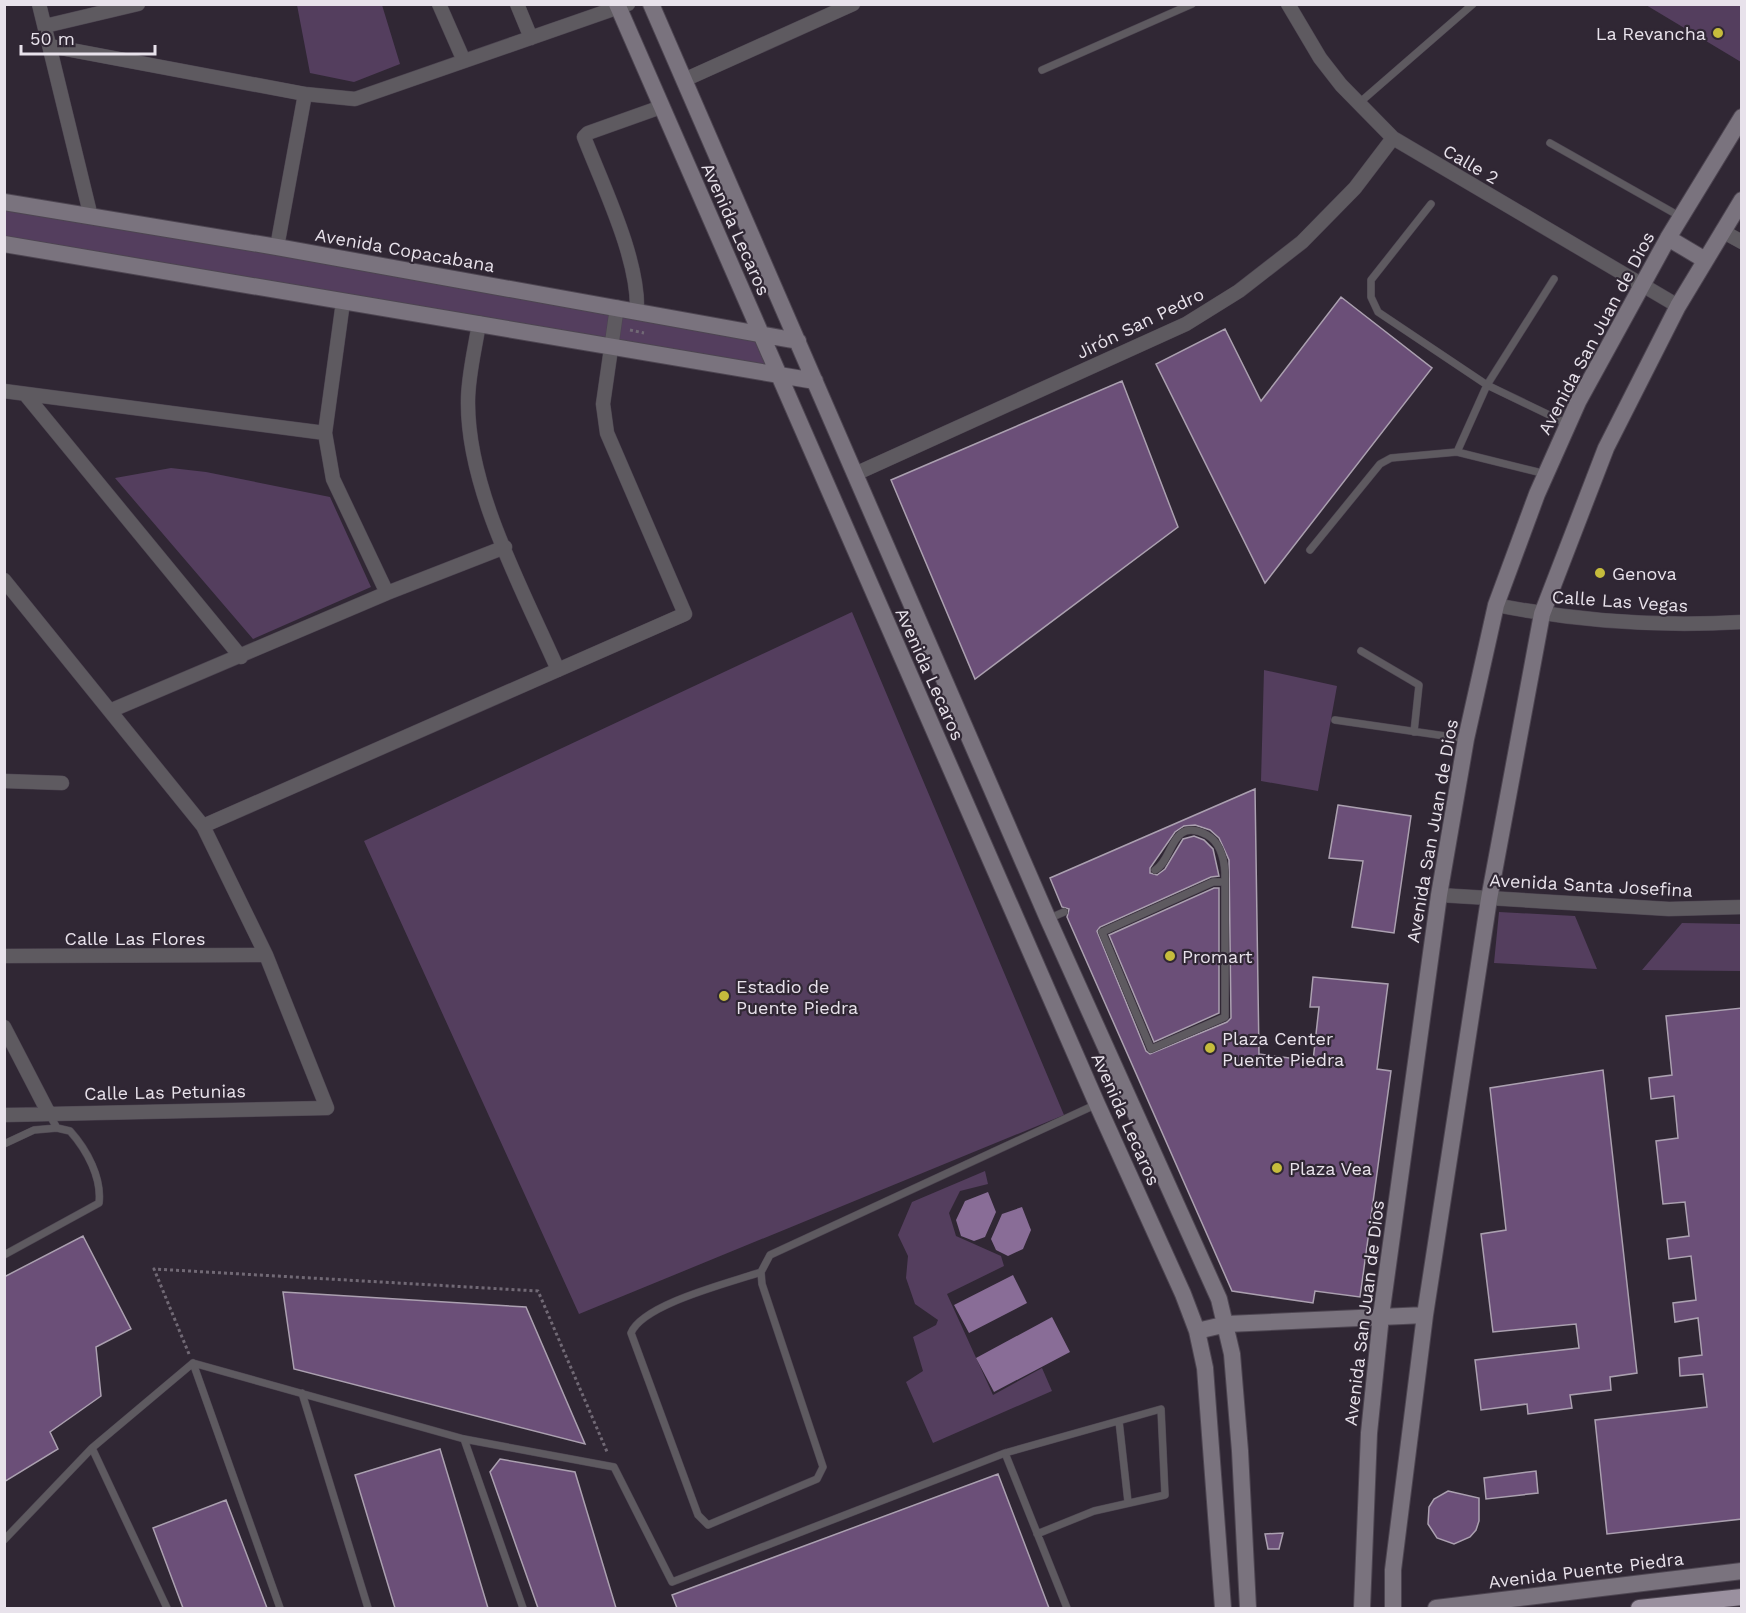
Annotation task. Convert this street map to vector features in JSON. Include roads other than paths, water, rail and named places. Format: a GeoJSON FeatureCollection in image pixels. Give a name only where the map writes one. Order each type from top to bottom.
{"type":"FeatureCollection","features":[{"type":"Feature","properties":{"kind":"highway"},"geometry":{"type":"LineString","coordinates":[[1639,1608],[1742,1597]]}},
{"type":"Feature","properties":{"kind":"main road","name":"Avenida Lecaros"},"geometry":{"type":"LineString","coordinates":[[651,4],[1048,919],[1219,1299],[1227,1324],[1232,1354],[1240,1451],[1248,1608]]}},
{"type":"Feature","properties":{"kind":"main road","name":"Avenida Lecaros"},"geometry":{"type":"LineString","coordinates":[[621,6],[661,107],[1097,1104],[1183,1294],[1197,1331],[1205,1368],[1223,1608]]}},
{"type":"Feature","properties":{"kind":"main road","name":"Avenida San Juan de Dios"},"geometry":{"type":"LineString","coordinates":[[1362,1608],[1369,1433],[1381,1316],[1439,895],[1466,740],[1496,605],[1546,474],[1568,424],[1641,284],[1742,117]]}},
{"type":"Feature","properties":{"kind":"main road"},"geometry":{"type":"LineString","coordinates":[[1393,1608],[1394,1570],[1425,1316],[1514,749],[1542,614],[1606,448],[1678,306],[1742,200]]}},
{"type":"Feature","properties":{"kind":"main road","name":"Avenida Copacabana"},"geometry":{"type":"LineString","coordinates":[[4,202],[277,247],[798,341]]}},
{"type":"Feature","properties":{"kind":"main road"},"geometry":{"type":"LineString","coordinates":[[1668,238],[1705,260]]}},
{"type":"Feature","properties":{"kind":"main road"},"geometry":{"type":"LineString","coordinates":[[4,244],[612,345],[780,377],[815,381]]}},
{"type":"Feature","properties":{"kind":"main road"},"geometry":{"type":"LineString","coordinates":[[1197,1331],[1227,1324],[1425,1316]]}},
{"type":"Feature","properties":{"kind":"main road","name":"Avenida Puente Piedra"},"geometry":{"type":"LineString","coordinates":[[1436,1608],[1742,1571]]}},
{"type":"Feature","properties":{"kind":"street"},"geometry":{"type":"LineString","coordinates":[[39,4],[91,217]]}},
{"type":"Feature","properties":{"kind":"street"},"geometry":{"type":"LineString","coordinates":[[45,26],[138,4]]}},
{"type":"Feature","properties":{"kind":"street"},"geometry":{"type":"LineString","coordinates":[[440,4],[464,61]]}},
{"type":"Feature","properties":{"kind":"street"},"geometry":{"type":"LineString","coordinates":[[518,4],[531,38]]}},
{"type":"Feature","properties":{"kind":"street"},"geometry":{"type":"LineString","coordinates":[[684,80],[853,4]]}},
{"type":"Feature","properties":{"kind":"street","name":"Calle 2"},"geometry":{"type":"LineString","coordinates":[[1288,4],[1320,58],[1358,104],[1393,138],[1678,306]]}},
{"type":"Feature","properties":{"kind":"street"},"geometry":{"type":"LineString","coordinates":[[50,46],[305,94],[355,99],[621,6]]}},
{"type":"Feature","properties":{"kind":"street"},"geometry":{"type":"LineString","coordinates":[[277,247],[305,94]]}},
{"type":"Feature","properties":{"kind":"street"},"geometry":{"type":"LineString","coordinates":[[637,311],[638,290],[585,137],[588,133],[661,107]]}},
{"type":"Feature","properties":{"kind":"street","name":"Jirón San Pedro"},"geometry":{"type":"LineString","coordinates":[[855,474],[1186,324],[1222,302],[1302,242],[1355,188],[1393,138]]}},
{"type":"Feature","properties":{"kind":"street"},"geometry":{"type":"LineString","coordinates":[[1722,231],[1742,242]]}},
{"type":"Feature","properties":{"kind":"street"},"geometry":{"type":"LineString","coordinates":[[343,302],[325,433],[333,479],[387,593]]}},
{"type":"Feature","properties":{"kind":"street"},"geometry":{"type":"LineString","coordinates":[[203,826],[685,614],[607,434],[603,404],[617,307]]}},
{"type":"Feature","properties":{"kind":"street"},"geometry":{"type":"LineString","coordinates":[[479,323],[468,400],[471,442],[481,489],[558,670]]}},
{"type":"Feature","properties":{"kind":"street"},"geometry":{"type":"LineString","coordinates":[[4,391],[325,433]]}},
{"type":"Feature","properties":{"kind":"street"},"geometry":{"type":"LineString","coordinates":[[25,394],[241,657]]}},
{"type":"Feature","properties":{"kind":"street"},"geometry":{"type":"LineString","coordinates":[[112,711],[387,593],[505,547]]}},
{"type":"Feature","properties":{"kind":"street"},"geometry":{"type":"LineString","coordinates":[[4,580],[203,826],[266,955]]}},
{"type":"Feature","properties":{"kind":"street","name":"Calle Las Vegas"},"geometry":{"type":"LineString","coordinates":[[1496,605],[1542,614],[1691,625],[1742,622]]}},
{"type":"Feature","properties":{"kind":"street"},"geometry":{"type":"LineString","coordinates":[[4,781],[62,783]]}},
{"type":"Feature","properties":{"kind":"street","name":"Avenida Santa Josefina"},"geometry":{"type":"LineString","coordinates":[[1439,895],[1669,909],[1742,908]]}},
{"type":"Feature","properties":{"kind":"street","name":"Calle Las Flores"},"geometry":{"type":"LineString","coordinates":[[4,956],[266,955]]}},
{"type":"Feature","properties":{"kind":"street","name":"Calle Las Petunias"},"geometry":{"type":"LineString","coordinates":[[4,1114],[327,1108],[266,955]]}},
{"type":"Feature","properties":{"kind":"street"},"geometry":{"type":"LineString","coordinates":[[4,1027],[48,1112]]}},
{"type":"Feature","properties":{"kind":"lane"},"geometry":{"type":"LineString","coordinates":[[1042,70],[1192,4]]}},
{"type":"Feature","properties":{"kind":"lane"},"geometry":{"type":"LineString","coordinates":[[1358,104],[1473,4]]}},
{"type":"Feature","properties":{"kind":"lane"},"geometry":{"type":"LineString","coordinates":[[1550,142],[1681,217]]}},
{"type":"Feature","properties":{"kind":"lane"},"geometry":{"type":"LineString","coordinates":[[1431,204],[1371,280],[1371,297],[1378,312],[1487,385],[1568,424]]}},
{"type":"Feature","properties":{"kind":"lane"},"geometry":{"type":"LineString","coordinates":[[1457,452],[1487,385],[1554,279]]}},
{"type":"Feature","properties":{"kind":"lane"},"geometry":{"type":"LineString","coordinates":[[1310,550],[1380,464],[1391,458],[1457,452],[1546,474]]}},
{"type":"Feature","properties":{"kind":"lane"},"geometry":{"type":"LineString","coordinates":[[1361,651],[1419,685],[1414,732]]}},
{"type":"Feature","properties":{"kind":"lane"},"geometry":{"type":"LineString","coordinates":[[1335,720],[1466,740]]}},
{"type":"Feature","properties":{"kind":"lane"},"geometry":{"type":"LineString","coordinates":[[1155,870],[1162,865],[1174,840],[1189,831],[1205,834],[1221,851],[1225,873],[1225,882],[1225,1017],[1151,1049],[1102,932],[1213,882],[1225,882]]}},
{"type":"Feature","properties":{"kind":"lane"},"geometry":{"type":"LineString","coordinates":[[1048,919],[1064,912]]}},
{"type":"Feature","properties":{"kind":"lane"},"geometry":{"type":"LineString","coordinates":[[760,1272],[823,1467],[817,1479],[708,1525],[698,1515],[631,1333],[635,1324],[654,1310],[760,1272],[770,1254],[1097,1104]]}},
{"type":"Feature","properties":{"kind":"lane"},"geometry":{"type":"LineString","coordinates":[[48,1112],[57,1128]]}},
{"type":"Feature","properties":{"kind":"lane"},"geometry":{"type":"LineString","coordinates":[[4,1144],[34,1130],[57,1128],[70,1131],[90,1161],[101,1187],[99,1203],[4,1254]]}},
{"type":"Feature","properties":{"kind":"lane"},"geometry":{"type":"LineString","coordinates":[[193,1363],[465,1438],[614,1467],[672,1582],[1005,1453],[1161,1409],[1165,1495],[1095,1511],[1037,1534]]}},
{"type":"Feature","properties":{"kind":"lane"},"geometry":{"type":"LineString","coordinates":[[4,1539],[92,1448],[193,1363]]}},
{"type":"Feature","properties":{"kind":"lane"},"geometry":{"type":"LineString","coordinates":[[193,1363],[280,1608]]}},
{"type":"Feature","properties":{"kind":"lane"},"geometry":{"type":"LineString","coordinates":[[302,1393],[368,1608]]}},
{"type":"Feature","properties":{"kind":"lane"},"geometry":{"type":"LineString","coordinates":[[1119,1421],[1128,1502]]}},
{"type":"Feature","properties":{"kind":"lane"},"geometry":{"type":"LineString","coordinates":[[465,1438],[523,1608]]}},
{"type":"Feature","properties":{"kind":"lane"},"geometry":{"type":"LineString","coordinates":[[92,1448],[167,1608]]}},
{"type":"Feature","properties":{"kind":"lane"},"geometry":{"type":"LineString","coordinates":[[1005,1453],[1067,1608]]}},
{"type":"Feature","properties":{"kind":"place","name":"La Revancha"},"geometry":{"type":"Point","coordinates":[1718,33]}},
{"type":"Feature","properties":{"kind":"place","name":"Genova"},"geometry":{"type":"Point","coordinates":[1600,573]}},
{"type":"Feature","properties":{"kind":"place","name":"Promart"},"geometry":{"type":"Point","coordinates":[1170,956]}},
{"type":"Feature","properties":{"kind":"place","name":"Estadio de Puente Piedra"},"geometry":{"type":"Point","coordinates":[724,996]}},
{"type":"Feature","properties":{"kind":"place","name":"Plaza Center Puente Piedra"},"geometry":{"type":"Point","coordinates":[1210,1048]}},
{"type":"Feature","properties":{"kind":"place","name":"Plaza Vea"},"geometry":{"type":"Point","coordinates":[1277,1168]}}]}
